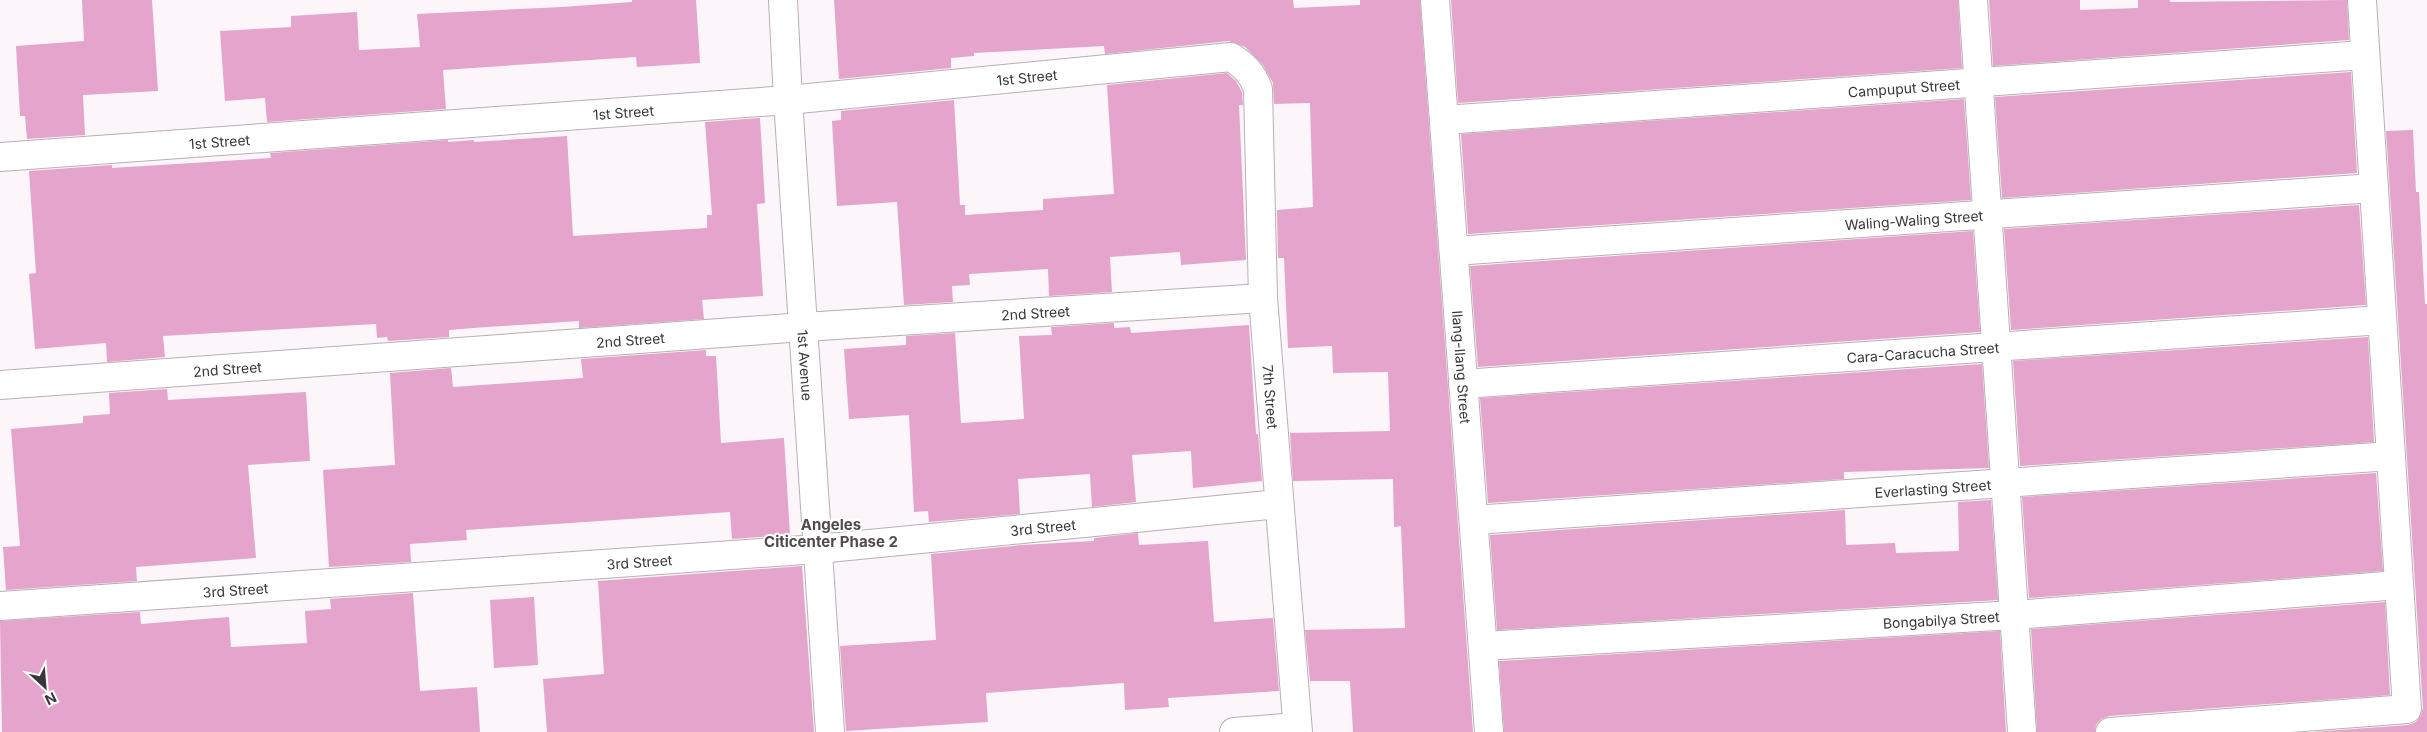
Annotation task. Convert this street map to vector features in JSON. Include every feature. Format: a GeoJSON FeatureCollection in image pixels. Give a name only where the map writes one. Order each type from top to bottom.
{"type":"FeatureCollection","features":[{"type":"Feature","properties":{"kind":"street","name":"1st Avenue"},"geometry":{"type":"LineString","coordinates":[[784,0],[788,100],[830,732]]}},
{"type":"Feature","properties":{"kind":"street","name":"Ilang-Ilang Street"},"geometry":{"type":"LineString","coordinates":[[1435,0],[1489,732]]}},
{"type":"Feature","properties":{"kind":"street"},"geometry":{"type":"LineString","coordinates":[[1974,0],[2022,732]]}},
{"type":"Feature","properties":{"kind":"street"},"geometry":{"type":"LineString","coordinates":[[2110,732],[2407,709],[2362,0]]}},
{"type":"Feature","properties":{"kind":"street","name":"1st Street"},"geometry":{"type":"LineString","coordinates":[[0,157],[788,100],[1216,57],[1231,56],[1244,65]]}},
{"type":"Feature","properties":{"kind":"street","name":"Campuput Street"},"geometry":{"type":"LineString","coordinates":[[1444,120],[2365,56]]}},
{"type":"Feature","properties":{"kind":"street","name":"7th Street"},"geometry":{"type":"LineString","coordinates":[[1244,65],[1253,76],[1258,89],[1263,298],[1297,730]]}},
{"type":"Feature","properties":{"kind":"street","name":"Waling-Waling Street"},"geometry":{"type":"LineString","coordinates":[[1454,251],[2374,188]]}},
{"type":"Feature","properties":{"kind":"street","name":"2nd Street"},"geometry":{"type":"LineString","coordinates":[[0,385],[804,326],[1263,298]]}},
{"type":"Feature","properties":{"kind":"street","name":"Cara-Caracucha Street"},"geometry":{"type":"LineString","coordinates":[[1463,384],[2382,320]]}},
{"type":"Feature","properties":{"kind":"street","name":"Everlasting Street"},"geometry":{"type":"LineString","coordinates":[[1474,520],[2391,456]]}},
{"type":"Feature","properties":{"kind":"street","name":"3rd Street"},"geometry":{"type":"LineString","coordinates":[[0,606],[818,549],[1279,504]]}},
{"type":"Feature","properties":{"kind":"street","name":"Bongabilya Street"},"geometry":{"type":"LineString","coordinates":[[1483,646],[2014,615],[2400,585]]}},
{"type":"Feature","properties":{"kind":"street"},"geometry":{"type":"LineString","coordinates":[[1234,732],[1297,730]]}},
{"type":"Feature","properties":{"kind":"building"},"geometry":{"type":"Polygon","coordinates":[[[82,0],[152,0],[158,91],[83,95],[85,135],[27,139],[25,116],[20,116],[16,46],[84,41],[82,0]]]}},
{"type":"Feature","properties":{"kind":"building"},"geometry":{"type":"Polygon","coordinates":[[[632,0],[696,0],[700,63],[637,67],[636,57],[443,70],[446,109],[267,122],[265,98],[225,101],[220,31],[291,27],[291,16],[357,12],[359,50],[420,47],[417,14],[562,7],[632,2],[632,0]]]}},
{"type":"Feature","properties":{"kind":"building"},"geometry":{"type":"Polygon","coordinates":[[[834,0],[1293,0],[1294,8],[1360,5],[1360,0],[1420,0],[1473,732],[1353,732],[1350,681],[1310,681],[1305,630],[1405,628],[1401,526],[1394,527],[1393,479],[1293,481],[1290,433],[1390,431],[1388,372],[1333,373],[1332,346],[1288,348],[1284,258],[1278,258],[1277,210],[1313,207],[1310,103],[1274,104],[1273,83],[1263,65],[1245,47],[1229,41],[1105,54],[1104,46],[974,53],[974,56],[951,58],[951,68],[839,79],[834,0]]]}},
{"type":"Feature","properties":{"kind":"building"},"geometry":{"type":"Polygon","coordinates":[[[1451,0],[1958,0],[1962,68],[1458,103],[1451,0]]]}},
{"type":"Feature","properties":{"kind":"building"},"geometry":{"type":"Polygon","coordinates":[[[1989,0],[2080,0],[2080,10],[2138,8],[2138,0],[2170,0],[2170,2],[2347,0],[2349,40],[1993,66],[1989,0]]]}},
{"type":"Feature","properties":{"kind":"building"},"geometry":{"type":"Polygon","coordinates":[[[2351,72],[2357,173],[2002,198],[1995,97],[2351,72]]]}},
{"type":"Feature","properties":{"kind":"building"},"geometry":{"type":"Polygon","coordinates":[[[1227,73],[1236,81],[1242,92],[1243,105],[1239,105],[1246,260],[1181,265],[1180,252],[1110,257],[1112,292],[1049,296],[1048,269],[969,274],[970,285],[952,286],[953,302],[904,305],[897,202],[837,206],[832,121],[841,120],[841,111],[954,100],[960,205],[965,205],[965,215],[1043,210],[1043,199],[1114,194],[1107,85],[1227,73]]]}},
{"type":"Feature","properties":{"kind":"building"},"geometry":{"type":"Polygon","coordinates":[[[1964,99],[1971,200],[1468,234],[1461,134],[1964,99]]]}},
{"type":"Feature","properties":{"kind":"building"},"geometry":{"type":"Polygon","coordinates":[[[760,118],[765,203],[757,204],[763,296],[702,300],[704,319],[579,328],[579,321],[473,328],[449,330],[449,337],[388,341],[387,337],[377,338],[376,324],[163,336],[165,357],[107,362],[106,343],[35,349],[29,274],[36,273],[29,171],[112,165],[112,168],[271,158],[270,153],[448,140],[448,142],[474,140],[474,142],[567,136],[573,236],[707,228],[707,215],[712,215],[705,122],[760,118]]]}},
{"type":"Feature","properties":{"kind":"building"},"geometry":{"type":"Polygon","coordinates":[[[2413,130],[2416,192],[2419,192],[2425,304],[2427,304],[2427,732],[2312,732],[2408,725],[2416,722],[2423,708],[2386,131],[2413,130]]]}},
{"type":"Feature","properties":{"kind":"building"},"geometry":{"type":"Polygon","coordinates":[[[2359,205],[2366,305],[2011,330],[2004,229],[2359,205]]]}},
{"type":"Feature","properties":{"kind":"building"},"geometry":{"type":"Polygon","coordinates":[[[1973,231],[1980,332],[1478,367],[1470,266],[1973,231]]]}},
{"type":"Feature","properties":{"kind":"building"},"geometry":{"type":"Polygon","coordinates":[[[1114,323],[1114,328],[1130,327],[1131,333],[1249,325],[1256,434],[1258,434],[1262,481],[1193,488],[1191,451],[1132,455],[1136,502],[1092,507],[1090,474],[1018,479],[1020,514],[929,522],[928,511],[914,512],[909,415],[849,419],[844,349],[906,345],[906,336],[955,333],[961,423],[1024,419],[1019,336],[1052,335],[1051,327],[1114,323]]]}},
{"type":"Feature","properties":{"kind":"building"},"geometry":{"type":"Polygon","coordinates":[[[2368,337],[2374,442],[2020,466],[2013,361],[2368,337]]]}},
{"type":"Feature","properties":{"kind":"building"},"geometry":{"type":"Polygon","coordinates":[[[706,350],[706,356],[716,356],[721,443],[784,438],[790,535],[732,539],[730,512],[466,530],[467,540],[410,544],[411,562],[329,567],[323,470],[395,465],[390,373],[451,368],[453,387],[583,378],[581,359],[706,350]]]}},
{"type":"Feature","properties":{"kind":"building"},"geometry":{"type":"Polygon","coordinates":[[[1982,364],[1989,468],[1844,472],[1844,479],[1488,503],[1480,398],[1982,364]]]}},
{"type":"Feature","properties":{"kind":"building"},"geometry":{"type":"Polygon","coordinates":[[[167,389],[168,400],[306,392],[310,461],[248,465],[256,558],[136,567],[137,581],[6,590],[3,547],[20,546],[11,429],[83,423],[83,416],[110,414],[109,393],[167,389]]]}},
{"type":"Feature","properties":{"kind":"building"},"geometry":{"type":"Polygon","coordinates":[[[2376,473],[2383,571],[2029,598],[2022,497],[2376,473]]]}},
{"type":"Feature","properties":{"kind":"building"},"geometry":{"type":"Polygon","coordinates":[[[1991,500],[1998,600],[1497,630],[1490,535],[1845,510],[1846,545],[1895,543],[1896,553],[1959,551],[1958,502],[1991,500]]]}},
{"type":"Feature","properties":{"kind":"building"},"geometry":{"type":"Polygon","coordinates":[[[1138,533],[1139,545],[1208,541],[1214,622],[1273,618],[1279,691],[1168,698],[1169,707],[1125,710],[1124,683],[986,693],[988,722],[846,731],[840,646],[936,640],[931,554],[1022,545],[1094,541],[1094,538],[1138,533]]]}},
{"type":"Feature","properties":{"kind":"building"},"geometry":{"type":"Polygon","coordinates":[[[802,566],[814,732],[547,732],[543,679],[604,674],[598,581],[802,566]]]}},
{"type":"Feature","properties":{"kind":"building"},"geometry":{"type":"Polygon","coordinates":[[[413,593],[420,691],[477,687],[480,732],[2,732],[0,621],[140,612],[141,624],[229,617],[231,647],[307,643],[305,611],[331,609],[330,599],[413,593]]]}},
{"type":"Feature","properties":{"kind":"building"},"geometry":{"type":"Polygon","coordinates":[[[534,597],[538,665],[494,668],[490,600],[534,597]]]}},
{"type":"Feature","properties":{"kind":"building"},"geometry":{"type":"Polygon","coordinates":[[[2385,602],[2390,695],[2109,716],[2101,719],[2096,725],[2095,732],[2037,732],[2031,629],[2385,602]]]}},
{"type":"Feature","properties":{"kind":"building"},"geometry":{"type":"Polygon","coordinates":[[[2000,631],[2006,732],[1504,732],[1499,661],[2000,631]]]}},
{"type":"Feature","properties":{"kind":"district","name":"Angeles Citicenter Phase 2"},"geometry":{"type":"Point","coordinates":[831,532]}}]}
